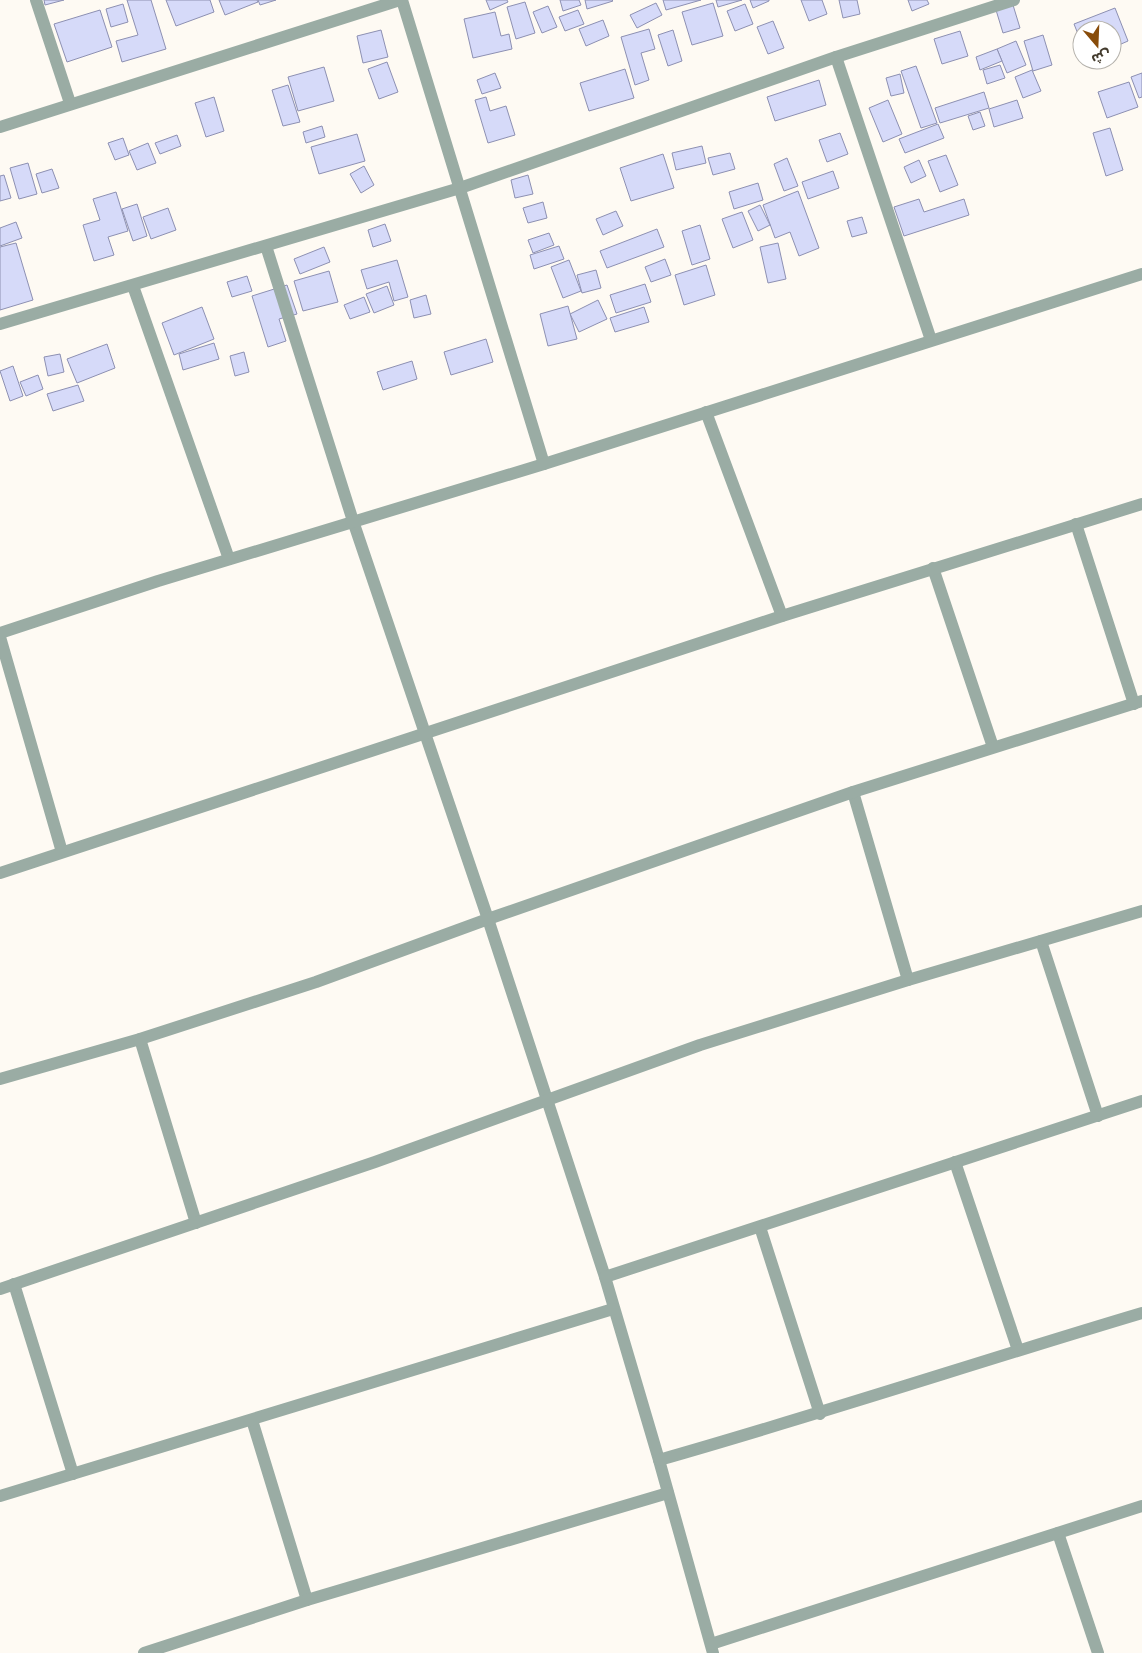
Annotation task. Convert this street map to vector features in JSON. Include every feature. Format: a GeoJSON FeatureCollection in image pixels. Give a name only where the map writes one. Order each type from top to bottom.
{"type":"FeatureCollection","features":[{"type":"Feature","properties":{"kind":"street"},"geometry":{"type":"LineString","coordinates":[[36,0],[70,103]]}},
{"type":"Feature","properties":{"kind":"street"},"geometry":{"type":"LineString","coordinates":[[0,127],[70,103],[401,0],[544,464]]}},
{"type":"Feature","properties":{"kind":"street"},"geometry":{"type":"LineString","coordinates":[[0,324],[460,188],[836,57],[1014,0]]}},
{"type":"Feature","properties":{"kind":"street"},"geometry":{"type":"LineString","coordinates":[[836,57],[931,340]]}},
{"type":"Feature","properties":{"kind":"street"},"geometry":{"type":"LineString","coordinates":[[266,246],[353,521],[488,919],[545,1100],[604,1277],[659,1460],[712,1648],[1142,1506]]}},
{"type":"Feature","properties":{"kind":"street"},"geometry":{"type":"LineString","coordinates":[[0,633],[353,521],[544,464],[1142,274]]}},
{"type":"Feature","properties":{"kind":"street"},"geometry":{"type":"LineString","coordinates":[[133,286],[230,560]]}},
{"type":"Feature","properties":{"kind":"street"},"geometry":{"type":"LineString","coordinates":[[706,412],[782,616]]}},
{"type":"Feature","properties":{"kind":"street"},"geometry":{"type":"LineString","coordinates":[[0,873],[782,616],[1142,504]]}},
{"type":"Feature","properties":{"kind":"street"},"geometry":{"type":"LineString","coordinates":[[0,1079],[140,1039],[316,982],[488,919],[853,792],[1138,702],[1076,524]]}},
{"type":"Feature","properties":{"kind":"street"},"geometry":{"type":"LineString","coordinates":[[932,568],[993,747]]}},
{"type":"Feature","properties":{"kind":"street"},"geometry":{"type":"LineString","coordinates":[[0,637],[62,852]]}},
{"type":"Feature","properties":{"kind":"street"},"geometry":{"type":"LineString","coordinates":[[853,792],[908,980]]}},
{"type":"Feature","properties":{"kind":"street"},"geometry":{"type":"LineString","coordinates":[[0,1289],[376,1162],[700,1045],[908,980],[1142,911]]}},
{"type":"Feature","properties":{"kind":"street"},"geometry":{"type":"LineString","coordinates":[[1041,941],[1098,1116]]}},
{"type":"Feature","properties":{"kind":"street"},"geometry":{"type":"LineString","coordinates":[[140,1039],[196,1223]]}},
{"type":"Feature","properties":{"kind":"street"},"geometry":{"type":"LineString","coordinates":[[604,1277],[1142,1102]]}},
{"type":"Feature","properties":{"kind":"street"},"geometry":{"type":"LineString","coordinates":[[955,1162],[1018,1350]]}},
{"type":"Feature","properties":{"kind":"street"},"geometry":{"type":"LineString","coordinates":[[760,1227],[820,1414]]}},
{"type":"Feature","properties":{"kind":"street"},"geometry":{"type":"LineString","coordinates":[[14,1284],[73,1474]]}},
{"type":"Feature","properties":{"kind":"street"},"geometry":{"type":"LineString","coordinates":[[0,1496],[613,1309]]}},
{"type":"Feature","properties":{"kind":"street"},"geometry":{"type":"LineString","coordinates":[[659,1460],[820,1414],[1018,1350],[1142,1313]]}},
{"type":"Feature","properties":{"kind":"street"},"geometry":{"type":"LineString","coordinates":[[252,1420],[307,1600]]}},
{"type":"Feature","properties":{"kind":"street"},"geometry":{"type":"LineString","coordinates":[[144,1653],[307,1600],[668,1493]]}},
{"type":"Feature","properties":{"kind":"street"},"geometry":{"type":"LineString","coordinates":[[1058,1533],[1098,1653]]}},
{"type":"Feature","properties":{"kind":"building"},"geometry":{"type":"Polygon","coordinates":[[[44,0],[64,0],[45,5],[44,0]]]}},
{"type":"Feature","properties":{"kind":"building"},"geometry":{"type":"Polygon","coordinates":[[[127,0],[151,0],[166,49],[122,62],[116,41],[138,35],[127,0]]]}},
{"type":"Feature","properties":{"kind":"building"},"geometry":{"type":"Polygon","coordinates":[[[166,0],[210,0],[214,12],[176,26],[166,0]]]}},
{"type":"Feature","properties":{"kind":"building"},"geometry":{"type":"Polygon","coordinates":[[[219,0],[257,0],[258,2],[225,15],[219,0]]]}},
{"type":"Feature","properties":{"kind":"building"},"geometry":{"type":"Polygon","coordinates":[[[258,0],[276,0],[260,5],[258,0]]]}},
{"type":"Feature","properties":{"kind":"building"},"geometry":{"type":"Polygon","coordinates":[[[486,0],[507,0],[508,2],[490,10],[486,0]]]}},
{"type":"Feature","properties":{"kind":"building"},"geometry":{"type":"Polygon","coordinates":[[[560,0],[579,0],[581,5],[563,11],[560,0]]]}},
{"type":"Feature","properties":{"kind":"building"},"geometry":{"type":"Polygon","coordinates":[[[585,0],[612,0],[613,1],[587,9],[585,0]]]}},
{"type":"Feature","properties":{"kind":"building"},"geometry":{"type":"Polygon","coordinates":[[[663,0],[701,0],[666,10],[663,0]]]}},
{"type":"Feature","properties":{"kind":"building"},"geometry":{"type":"Polygon","coordinates":[[[716,0],[742,0],[718,7],[716,0]]]}},
{"type":"Feature","properties":{"kind":"building"},"geometry":{"type":"Polygon","coordinates":[[[750,0],[769,0],[769,1],[753,8],[750,0]]]}},
{"type":"Feature","properties":{"kind":"building"},"geometry":{"type":"Polygon","coordinates":[[[801,0],[822,0],[827,14],[809,21],[801,0]]]}},
{"type":"Feature","properties":{"kind":"building"},"geometry":{"type":"Polygon","coordinates":[[[839,0],[857,0],[860,14],[843,18],[839,0]]]}},
{"type":"Feature","properties":{"kind":"building"},"geometry":{"type":"Polygon","coordinates":[[[908,0],[927,0],[929,4],[912,11],[908,0]]]}},
{"type":"Feature","properties":{"kind":"building"},"geometry":{"type":"Polygon","coordinates":[[[525,2],[535,33],[516,39],[507,7],[525,2]]]}},
{"type":"Feature","properties":{"kind":"building"},"geometry":{"type":"Polygon","coordinates":[[[656,3],[662,15],[637,28],[630,15],[656,3]]]}},
{"type":"Feature","properties":{"kind":"building"},"geometry":{"type":"Polygon","coordinates":[[[713,3],[723,36],[692,45],[682,12],[713,3]]]}},
{"type":"Feature","properties":{"kind":"building"},"geometry":{"type":"Polygon","coordinates":[[[123,4],[128,22],[111,27],[106,9],[123,4]]]}},
{"type":"Feature","properties":{"kind":"building"},"geometry":{"type":"Polygon","coordinates":[[[745,4],[753,24],[735,31],[727,11],[745,4]]]}},
{"type":"Feature","properties":{"kind":"building"},"geometry":{"type":"Polygon","coordinates":[[[1013,5],[1020,28],[1003,33],[996,10],[1013,5]]]}},
{"type":"Feature","properties":{"kind":"building"},"geometry":{"type":"Polygon","coordinates":[[[548,6],[557,27],[542,33],[533,12],[548,6]]]}},
{"type":"Feature","properties":{"kind":"building"},"geometry":{"type":"Polygon","coordinates":[[[1115,8],[1120,20],[1084,20],[1115,8]]]}},
{"type":"Feature","properties":{"kind":"building"},"geometry":{"type":"Polygon","coordinates":[[[100,10],[112,47],[67,62],[54,24],[100,10]]]}},
{"type":"Feature","properties":{"kind":"building"},"geometry":{"type":"Polygon","coordinates":[[[578,10],[584,24],[565,31],[559,17],[578,10]]]}},
{"type":"Feature","properties":{"kind":"building"},"geometry":{"type":"Polygon","coordinates":[[[495,12],[501,36],[509,34],[512,49],[473,58],[464,19],[495,12]]]}},
{"type":"Feature","properties":{"kind":"building"},"geometry":{"type":"Polygon","coordinates":[[[603,20],[609,36],[586,46],[579,29],[603,20]]]}},
{"type":"Feature","properties":{"kind":"building"},"geometry":{"type":"Polygon","coordinates":[[[773,21],[784,48],[768,54],[757,27],[773,21]]]}},
{"type":"Feature","properties":{"kind":"building"},"geometry":{"type":"Polygon","coordinates":[[[1122,26],[1128,41],[1122,44],[1122,26]]]}},
{"type":"Feature","properties":{"kind":"building"},"geometry":{"type":"Polygon","coordinates":[[[649,29],[655,49],[641,53],[649,80],[635,85],[621,37],[649,29]]]}},
{"type":"Feature","properties":{"kind":"building"},"geometry":{"type":"Polygon","coordinates":[[[381,30],[388,57],[363,63],[357,36],[381,30]]]}},
{"type":"Feature","properties":{"kind":"building"},"geometry":{"type":"Polygon","coordinates":[[[673,30],[682,61],[668,66],[658,35],[673,30]]]}},
{"type":"Feature","properties":{"kind":"building"},"geometry":{"type":"Polygon","coordinates":[[[960,31],[968,56],[942,64],[934,39],[960,31]]]}},
{"type":"Feature","properties":{"kind":"building"},"geometry":{"type":"Polygon","coordinates":[[[1043,35],[1052,65],[1033,71],[1024,41],[1043,35]]]}},
{"type":"Feature","properties":{"kind":"building"},"geometry":{"type":"Polygon","coordinates":[[[1016,41],[1026,65],[1007,73],[997,49],[1016,41]]]}},
{"type":"Feature","properties":{"kind":"building"},"geometry":{"type":"Polygon","coordinates":[[[997,49],[1002,61],[980,70],[976,57],[997,49]]]}},
{"type":"Feature","properties":{"kind":"building"},"geometry":{"type":"Polygon","coordinates":[[[387,62],[398,92],[379,99],[368,69],[387,62]]]}},
{"type":"Feature","properties":{"kind":"building"},"geometry":{"type":"Polygon","coordinates":[[[1000,65],[1005,78],[987,84],[983,70],[1000,65]]]}},
{"type":"Feature","properties":{"kind":"building"},"geometry":{"type":"Polygon","coordinates":[[[916,66],[937,123],[921,128],[901,71],[916,66]]]}},
{"type":"Feature","properties":{"kind":"building"},"geometry":{"type":"Polygon","coordinates":[[[324,67],[334,101],[298,111],[288,77],[324,67]]]}},
{"type":"Feature","properties":{"kind":"building"},"geometry":{"type":"Polygon","coordinates":[[[625,69],[634,98],[589,111],[580,83],[625,69]]]}},
{"type":"Feature","properties":{"kind":"building"},"geometry":{"type":"Polygon","coordinates":[[[1032,70],[1041,91],[1023,98],[1015,77],[1032,70]]]}},
{"type":"Feature","properties":{"kind":"building"},"geometry":{"type":"Polygon","coordinates":[[[495,73],[501,88],[482,94],[477,80],[495,73]]]}},
{"type":"Feature","properties":{"kind":"building"},"geometry":{"type":"Polygon","coordinates":[[[1142,73],[1142,97],[1139,98],[1131,77],[1142,73]]]}},
{"type":"Feature","properties":{"kind":"building"},"geometry":{"type":"Polygon","coordinates":[[[900,74],[904,93],[891,96],[886,78],[900,74]]]}},
{"type":"Feature","properties":{"kind":"building"},"geometry":{"type":"Polygon","coordinates":[[[819,80],[826,105],[775,121],[767,97],[819,80]]]}},
{"type":"Feature","properties":{"kind":"building"},"geometry":{"type":"Polygon","coordinates":[[[1129,82],[1138,107],[1107,118],[1098,92],[1129,82]]]}},
{"type":"Feature","properties":{"kind":"building"},"geometry":{"type":"Polygon","coordinates":[[[288,85],[300,122],[283,126],[272,90],[288,85]]]}},
{"type":"Feature","properties":{"kind":"building"},"geometry":{"type":"Polygon","coordinates":[[[984,92],[989,108],[940,123],[935,108],[984,92]]]}},
{"type":"Feature","properties":{"kind":"building"},"geometry":{"type":"Polygon","coordinates":[[[214,97],[224,131],[206,137],[195,103],[214,97]]]}},
{"type":"Feature","properties":{"kind":"building"},"geometry":{"type":"Polygon","coordinates":[[[486,97],[490,111],[506,106],[515,135],[488,143],[475,100],[486,97]]]}},
{"type":"Feature","properties":{"kind":"building"},"geometry":{"type":"Polygon","coordinates":[[[888,100],[902,134],[883,142],[869,108],[888,100]]]}},
{"type":"Feature","properties":{"kind":"building"},"geometry":{"type":"Polygon","coordinates":[[[1017,100],[1023,118],[994,127],[989,109],[1017,100]]]}},
{"type":"Feature","properties":{"kind":"building"},"geometry":{"type":"Polygon","coordinates":[[[980,112],[985,126],[973,130],[968,116],[980,112]]]}},
{"type":"Feature","properties":{"kind":"building"},"geometry":{"type":"Polygon","coordinates":[[[938,124],[944,138],[905,153],[899,139],[938,124]]]}},
{"type":"Feature","properties":{"kind":"building"},"geometry":{"type":"Polygon","coordinates":[[[322,126],[325,137],[306,143],[303,132],[322,126]]]}},
{"type":"Feature","properties":{"kind":"building"},"geometry":{"type":"Polygon","coordinates":[[[1110,128],[1123,170],[1106,176],[1093,133],[1110,128]]]}},
{"type":"Feature","properties":{"kind":"building"},"geometry":{"type":"Polygon","coordinates":[[[840,133],[848,154],[827,162],[819,140],[840,133]]]}},
{"type":"Feature","properties":{"kind":"building"},"geometry":{"type":"Polygon","coordinates":[[[357,134],[365,161],[319,174],[311,147],[357,134]]]}},
{"type":"Feature","properties":{"kind":"building"},"geometry":{"type":"Polygon","coordinates":[[[177,135],[181,146],[160,154],[155,143],[177,135]]]}},
{"type":"Feature","properties":{"kind":"building"},"geometry":{"type":"Polygon","coordinates":[[[123,138],[129,155],[115,160],[108,143],[123,138]]]}},
{"type":"Feature","properties":{"kind":"building"},"geometry":{"type":"Polygon","coordinates":[[[148,143],[156,163],[137,170],[129,151],[148,143]]]}},
{"type":"Feature","properties":{"kind":"building"},"geometry":{"type":"Polygon","coordinates":[[[702,146],[706,163],[676,170],[672,153],[702,146]]]}},
{"type":"Feature","properties":{"kind":"building"},"geometry":{"type":"Polygon","coordinates":[[[730,153],[735,169],[713,175],[708,158],[730,153]]]}},
{"type":"Feature","properties":{"kind":"building"},"geometry":{"type":"Polygon","coordinates":[[[663,154],[674,188],[631,201],[620,168],[663,154]]]}},
{"type":"Feature","properties":{"kind":"building"},"geometry":{"type":"Polygon","coordinates":[[[946,155],[958,185],[940,192],[928,161],[946,155]]]}},
{"type":"Feature","properties":{"kind":"building"},"geometry":{"type":"Polygon","coordinates":[[[787,158],[798,186],[784,191],[774,164],[787,158]]]}},
{"type":"Feature","properties":{"kind":"building"},"geometry":{"type":"Polygon","coordinates":[[[919,160],[926,176],[911,183],[904,167],[919,160]]]}},
{"type":"Feature","properties":{"kind":"building"},"geometry":{"type":"Polygon","coordinates":[[[28,163],[37,194],[19,199],[10,168],[28,163]]]}},
{"type":"Feature","properties":{"kind":"building"},"geometry":{"type":"Polygon","coordinates":[[[364,166],[374,185],[361,193],[350,174],[364,166]]]}},
{"type":"Feature","properties":{"kind":"building"},"geometry":{"type":"Polygon","coordinates":[[[52,169],[59,188],[42,193],[36,174],[52,169]]]}},
{"type":"Feature","properties":{"kind":"building"},"geometry":{"type":"Polygon","coordinates":[[[833,171],[839,188],[808,199],[802,182],[833,171]]]}},
{"type":"Feature","properties":{"kind":"building"},"geometry":{"type":"Polygon","coordinates":[[[4,175],[11,198],[0,201],[0,176],[4,175]]]}},
{"type":"Feature","properties":{"kind":"building"},"geometry":{"type":"Polygon","coordinates":[[[528,175],[533,194],[515,198],[511,180],[528,175]]]}},
{"type":"Feature","properties":{"kind":"building"},"geometry":{"type":"Polygon","coordinates":[[[758,183],[763,200],[734,209],[729,192],[758,183]]]}},
{"type":"Feature","properties":{"kind":"building"},"geometry":{"type":"Polygon","coordinates":[[[798,191],[819,248],[799,256],[790,232],[775,238],[763,205],[798,191]]]}},
{"type":"Feature","properties":{"kind":"building"},"geometry":{"type":"Polygon","coordinates":[[[116,192],[128,231],[108,237],[114,255],[94,261],[83,225],[100,220],[93,199],[116,192]]]}},
{"type":"Feature","properties":{"kind":"building"},"geometry":{"type":"Polygon","coordinates":[[[919,199],[924,212],[964,199],[969,215],[904,236],[894,207],[919,199]]]}},
{"type":"Feature","properties":{"kind":"building"},"geometry":{"type":"Polygon","coordinates":[[[543,202],[547,218],[528,223],[523,208],[543,202]]]}},
{"type":"Feature","properties":{"kind":"building"},"geometry":{"type":"Polygon","coordinates":[[[137,204],[147,236],[133,241],[122,209],[137,204]]]}},
{"type":"Feature","properties":{"kind":"building"},"geometry":{"type":"Polygon","coordinates":[[[760,205],[770,225],[758,231],[748,211],[760,205]]]}},
{"type":"Feature","properties":{"kind":"building"},"geometry":{"type":"Polygon","coordinates":[[[168,208],[176,230],[151,239],[143,217],[168,208]]]}},
{"type":"Feature","properties":{"kind":"building"},"geometry":{"type":"Polygon","coordinates":[[[616,211],[623,226],[603,235],[596,219],[616,211]]]}},
{"type":"Feature","properties":{"kind":"building"},"geometry":{"type":"Polygon","coordinates":[[[742,212],[753,240],[733,248],[722,219],[742,212]]]}},
{"type":"Feature","properties":{"kind":"building"},"geometry":{"type":"Polygon","coordinates":[[[862,217],[867,233],[852,237],[847,221],[862,217]]]}},
{"type":"Feature","properties":{"kind":"building"},"geometry":{"type":"Polygon","coordinates":[[[16,222],[22,238],[0,246],[0,228],[16,222]]]}},
{"type":"Feature","properties":{"kind":"building"},"geometry":{"type":"Polygon","coordinates":[[[385,224],[391,241],[373,247],[368,230],[385,224]]]}},
{"type":"Feature","properties":{"kind":"building"},"geometry":{"type":"Polygon","coordinates":[[[700,225],[710,259],[692,265],[682,231],[700,225]]]}},
{"type":"Feature","properties":{"kind":"building"},"geometry":{"type":"Polygon","coordinates":[[[657,229],[664,247],[607,268],[600,251],[657,229]]]}},
{"type":"Feature","properties":{"kind":"building"},"geometry":{"type":"Polygon","coordinates":[[[549,233],[554,245],[533,253],[528,240],[549,233]]]}},
{"type":"Feature","properties":{"kind":"building"},"geometry":{"type":"Polygon","coordinates":[[[16,243],[33,300],[0,310],[0,247],[16,243]]]}},
{"type":"Feature","properties":{"kind":"building"},"geometry":{"type":"Polygon","coordinates":[[[778,243],[786,279],[768,283],[760,247],[778,243]]]}},
{"type":"Feature","properties":{"kind":"building"},"geometry":{"type":"Polygon","coordinates":[[[559,246],[564,259],[534,269],[530,255],[559,246]]]}},
{"type":"Feature","properties":{"kind":"building"},"geometry":{"type":"Polygon","coordinates":[[[324,247],[330,262],[300,274],[294,259],[324,247]]]}},
{"type":"Feature","properties":{"kind":"building"},"geometry":{"type":"Polygon","coordinates":[[[665,259],[671,275],[651,282],[645,267],[665,259]]]}},
{"type":"Feature","properties":{"kind":"building"},"geometry":{"type":"Polygon","coordinates":[[[397,260],[408,297],[394,301],[389,282],[367,289],[361,270],[397,260]]]}},
{"type":"Feature","properties":{"kind":"building"},"geometry":{"type":"Polygon","coordinates":[[[569,260],[581,291],[563,298],[551,267],[569,260]]]}},
{"type":"Feature","properties":{"kind":"building"},"geometry":{"type":"Polygon","coordinates":[[[706,265],[715,295],[684,305],[675,275],[706,265]]]}},
{"type":"Feature","properties":{"kind":"building"},"geometry":{"type":"Polygon","coordinates":[[[596,270],[601,288],[582,293],[577,275],[596,270]]]}},
{"type":"Feature","properties":{"kind":"building"},"geometry":{"type":"Polygon","coordinates":[[[329,271],[338,302],[303,311],[294,281],[329,271]]]}},
{"type":"Feature","properties":{"kind":"building"},"geometry":{"type":"Polygon","coordinates":[[[247,276],[252,291],[232,297],[227,282],[247,276]]]}},
{"type":"Feature","properties":{"kind":"building"},"geometry":{"type":"Polygon","coordinates":[[[645,284],[651,302],[616,313],[610,295],[645,284]]]}},
{"type":"Feature","properties":{"kind":"building"},"geometry":{"type":"Polygon","coordinates":[[[287,285],[297,314],[279,319],[286,341],[268,347],[252,296],[287,285]]]}},
{"type":"Feature","properties":{"kind":"building"},"geometry":{"type":"Polygon","coordinates":[[[387,286],[394,305],[374,313],[366,294],[387,286]]]}},
{"type":"Feature","properties":{"kind":"building"},"geometry":{"type":"Polygon","coordinates":[[[426,295],[431,314],[414,318],[410,300],[426,295]]]}},
{"type":"Feature","properties":{"kind":"building"},"geometry":{"type":"Polygon","coordinates":[[[364,297],[370,312],[350,319],[344,305],[364,297]]]}},
{"type":"Feature","properties":{"kind":"building"},"geometry":{"type":"Polygon","coordinates":[[[598,300],[607,319],[579,332],[570,314],[598,300]]]}},
{"type":"Feature","properties":{"kind":"building"},"geometry":{"type":"Polygon","coordinates":[[[568,306],[577,339],[548,346],[540,314],[568,306]]]}},
{"type":"Feature","properties":{"kind":"building"},"geometry":{"type":"Polygon","coordinates":[[[202,307],[214,339],[174,355],[162,323],[202,307]]]}},
{"type":"Feature","properties":{"kind":"building"},"geometry":{"type":"Polygon","coordinates":[[[644,307],[649,322],[615,332],[610,318],[644,307]]]}},
{"type":"Feature","properties":{"kind":"building"},"geometry":{"type":"Polygon","coordinates":[[[486,339],[493,362],[451,375],[444,352],[486,339]]]}},
{"type":"Feature","properties":{"kind":"building"},"geometry":{"type":"Polygon","coordinates":[[[214,343],[219,359],[183,370],[179,354],[214,343]]]}},
{"type":"Feature","properties":{"kind":"building"},"geometry":{"type":"Polygon","coordinates":[[[107,344],[115,368],[77,383],[67,359],[107,344]]]}},
{"type":"Feature","properties":{"kind":"building"},"geometry":{"type":"Polygon","coordinates":[[[244,352],[249,372],[235,376],[230,356],[244,352]]]}},
{"type":"Feature","properties":{"kind":"building"},"geometry":{"type":"Polygon","coordinates":[[[60,354],[64,372],[48,376],[44,357],[60,354]]]}},
{"type":"Feature","properties":{"kind":"building"},"geometry":{"type":"Polygon","coordinates":[[[412,361],[417,379],[383,390],[377,372],[412,361]]]}},
{"type":"Feature","properties":{"kind":"building"},"geometry":{"type":"Polygon","coordinates":[[[13,366],[23,396],[10,401],[0,371],[13,366]]]}},
{"type":"Feature","properties":{"kind":"building"},"geometry":{"type":"Polygon","coordinates":[[[38,375],[43,389],[26,396],[20,382],[38,375]]]}},
{"type":"Feature","properties":{"kind":"building"},"geometry":{"type":"Polygon","coordinates":[[[78,385],[84,401],[53,411],[47,394],[78,385]]]}}]}
